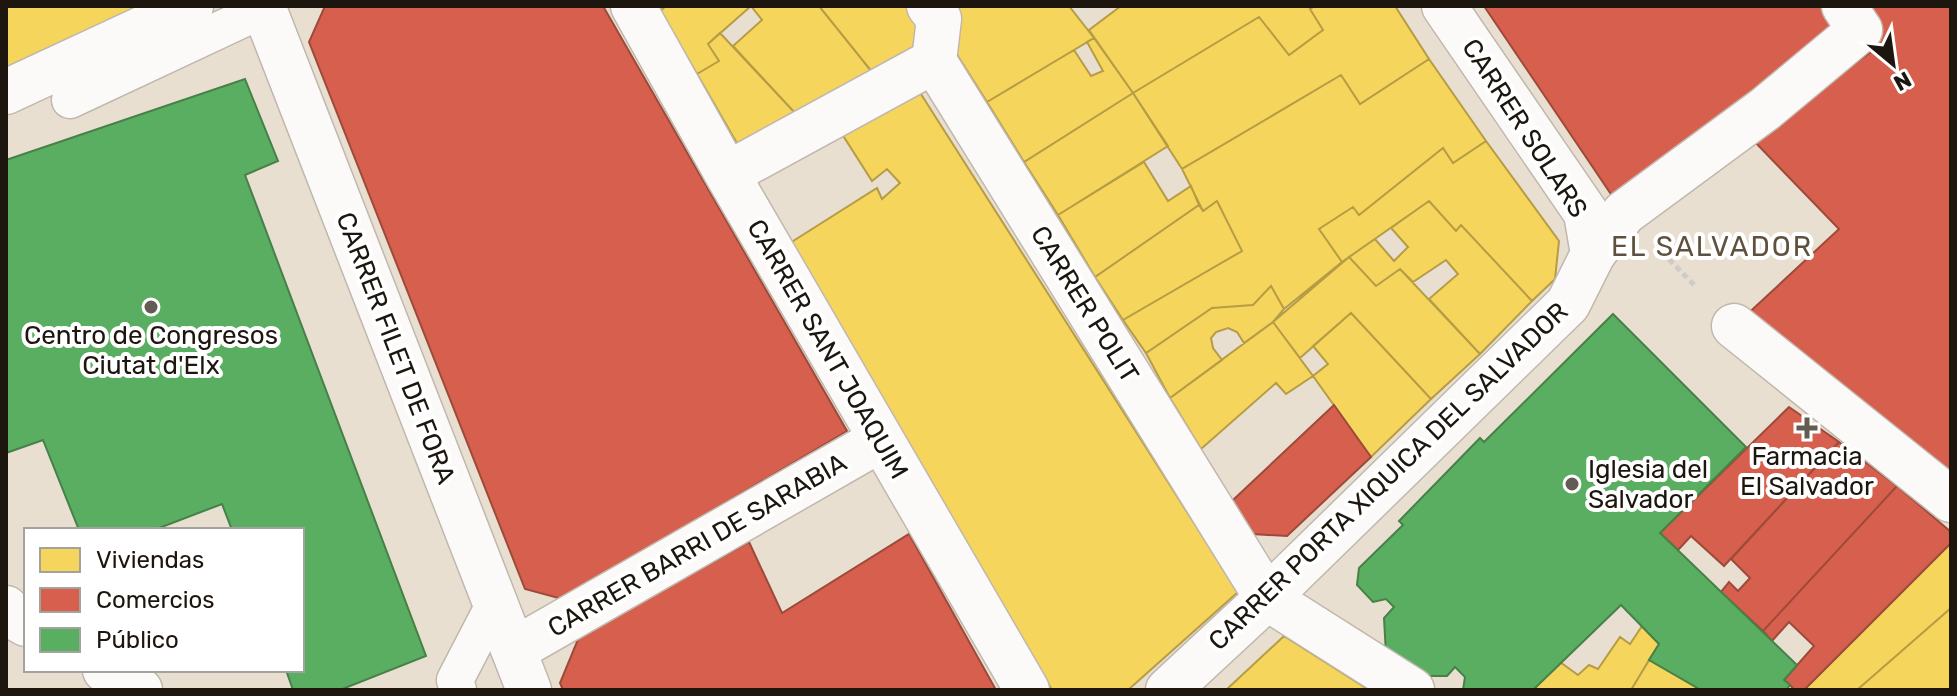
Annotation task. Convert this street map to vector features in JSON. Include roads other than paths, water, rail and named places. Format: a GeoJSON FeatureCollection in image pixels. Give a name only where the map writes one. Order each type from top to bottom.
{"type":"FeatureCollection","features":[{"type":"Feature","properties":{"kind":"street"},"geometry":{"type":"LineString","coordinates":[[6,92],[191,6]]}},
{"type":"Feature","properties":{"kind":"street","name":"CARRER SANT JOAQUIM"},"geometry":{"type":"LineString","coordinates":[[633,6],[880,440],[1027,690]]}},
{"type":"Feature","properties":{"kind":"street"},"geometry":{"type":"LineString","coordinates":[[727,174],[934,61],[939,19],[929,6]]}},
{"type":"Feature","properties":{"kind":"street","name":"CARRER SOLARS"},"geometry":{"type":"LineString","coordinates":[[1444,6],[1586,213],[1593,254]]}},
{"type":"Feature","properties":{"kind":"street","name":"CARRER PORTA XIQUICA DEL SALVADOR"},"geometry":{"type":"LineString","coordinates":[[1168,690],[1267,598],[1568,304],[1593,254],[1624,213],[1765,109],[1860,30],[1844,6]]}},
{"type":"Feature","properties":{"kind":"street","name":"CARRER FILET DE FORA"},"geometry":{"type":"LineString","coordinates":[[265,7],[521,670]]}},
{"type":"Feature","properties":{"kind":"street","name":"CARRER POLIT"},"geometry":{"type":"LineString","coordinates":[[934,61],[1267,598]]}},
{"type":"Feature","properties":{"kind":"street"},"geometry":{"type":"LineString","coordinates":[[1734,326],[1951,500]]}},
{"type":"Feature","properties":{"kind":"street","name":"CARRER BARRI DE SARABIA"},"geometry":{"type":"LineString","coordinates":[[521,670],[880,440]]}},
{"type":"Feature","properties":{"kind":"street"},"geometry":{"type":"LineString","coordinates":[[1267,598],[1412,690]]}},
{"type":"Feature","properties":{"kind":"street"},"geometry":{"type":"LineString","coordinates":[[108,672],[140,690]]}},
{"type":"Feature","properties":{"kind":"lane"},"geometry":{"type":"LineString","coordinates":[[70,100],[265,7]]}},
{"type":"Feature","properties":{"kind":"lane"},"geometry":{"type":"LineString","coordinates":[[458,690],[455,680],[495,603]]}},
{"type":"Feature","properties":{"kind":"place","name":"Centro de Congresos Ciutat d'Elx"},"geometry":{"type":"Point","coordinates":[151,307]}},
{"type":"Feature","properties":{"kind":"place","name":"Farmacia El Salvador"},"geometry":{"type":"Point","coordinates":[1807,428]}},
{"type":"Feature","properties":{"kind":"place","name":"Iglesia del Salvador"},"geometry":{"type":"Point","coordinates":[1572,484]}},
{"type":"Feature","properties":{"kind":"district","name":"EL SALVADOR"},"geometry":{"type":"Point","coordinates":[1712,246]}}]}
